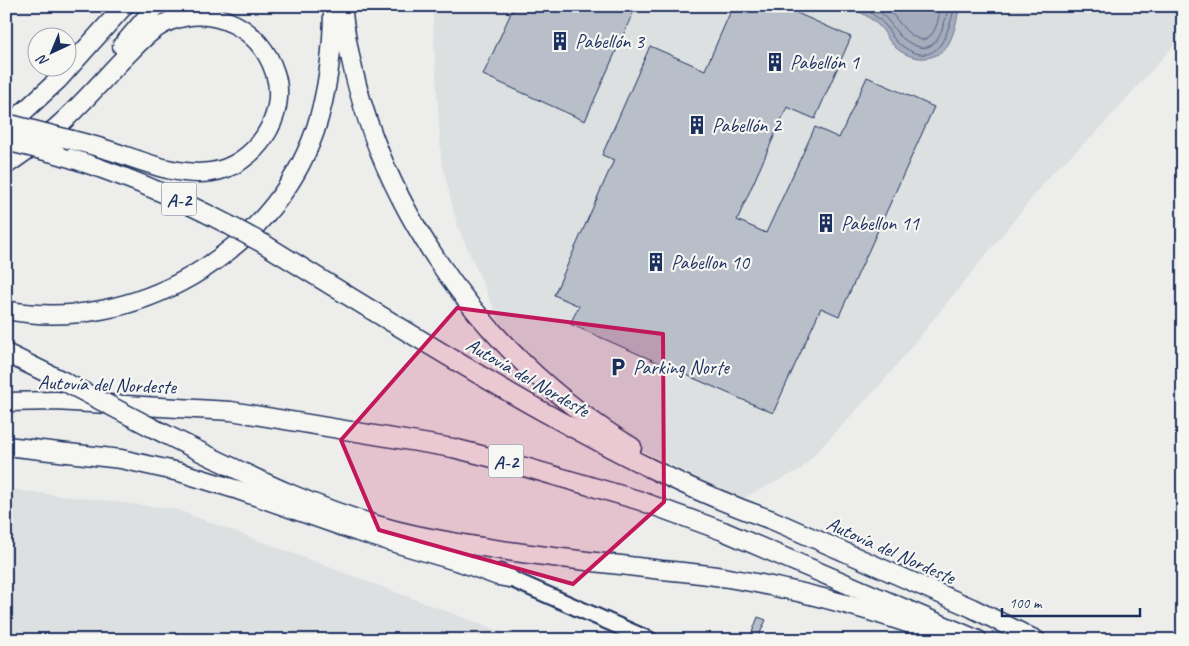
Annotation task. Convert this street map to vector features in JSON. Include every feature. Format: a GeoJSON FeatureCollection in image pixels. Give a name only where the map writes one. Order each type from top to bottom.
{"type":"FeatureCollection","features":[{"type":"Feature","properties":{"kind":"highway"},"geometry":{"type":"LineString","coordinates":[[8,138],[124,6]]}},
{"type":"Feature","properties":{"kind":"highway"},"geometry":{"type":"LineString","coordinates":[[6,165],[74,98],[156,6]]}},
{"type":"Feature","properties":{"kind":"highway"},"geometry":{"type":"LineString","coordinates":[[6,310],[42,314],[75,313],[101,310],[136,301],[165,291],[194,276],[218,260],[236,244],[258,223],[287,186],[314,132],[322,106],[328,75],[333,6]]}},
{"type":"Feature","properties":{"kind":"highway"},"geometry":{"type":"LineString","coordinates":[[342,6],[352,63],[366,116],[387,168],[411,218],[441,267],[476,313],[511,352],[543,382],[596,424],[646,456],[684,476],[746,504],[772,520]]}},
{"type":"Feature","properties":{"kind":"highway"},"geometry":{"type":"LineString","coordinates":[[6,123],[72,140],[178,171],[210,172],[231,166],[242,160],[255,149],[270,127],[277,104],[276,75],[268,57],[258,43],[247,31],[235,23],[219,17],[202,15],[187,16],[170,21],[160,26],[139,43],[61,123],[33,146],[6,165]]}},
{"type":"Feature","properties":{"kind":"highway","name":"Autovía del Nordeste"},"geometry":{"type":"LineString","coordinates":[[8,138],[142,184],[228,224],[470,369],[584,434],[670,478],[740,509],[772,520],[972,608],[1036,640]]}},
{"type":"Feature","properties":{"kind":"highway"},"geometry":{"type":"LineString","coordinates":[[6,353],[149,426],[285,492],[356,518],[415,535],[474,546],[726,577],[774,586],[863,608],[956,640]]}},
{"type":"Feature","properties":{"kind":"highway","name":"Autovía del Nordeste"},"geometry":{"type":"LineString","coordinates":[[6,402],[55,401],[231,411],[453,448],[638,500],[723,531],[978,640]]}},
{"type":"Feature","properties":{"kind":"highway"},"geometry":{"type":"LineString","coordinates":[[6,446],[122,459],[179,472],[238,490],[358,532],[509,578]]}},
{"type":"Feature","properties":{"kind":"main road"},"geometry":{"type":"LineString","coordinates":[[415,535],[650,640]]}},
{"type":"Feature","properties":{"kind":"highlighted area"},"geometry":{"type":"Polygon","coordinates":[[[457,308],[663,334],[664,502],[573,584],[379,530],[341,440],[457,308]]]}},
{"type":"Feature","properties":{"kind":"shaded area"},"geometry":{"type":"Polygon","coordinates":[[[432,6],[1183,6],[1183,35],[1097,132],[1054,171],[882,383],[800,470],[739,500],[585,421],[502,327],[457,225],[441,159],[432,6]]]}},
{"type":"Feature","properties":{"kind":"shaded area"},"geometry":{"type":"Polygon","coordinates":[[[6,489],[175,509],[523,640],[6,640],[6,489]]]}},
{"type":"Feature","properties":{"kind":"water"},"geometry":{"type":"Polygon","coordinates":[[[844,6],[960,6],[949,43],[937,55],[921,58],[913,57],[898,50],[873,20],[844,6]]]}},
{"type":"Feature","properties":{"kind":"building","name":"Pabellón 3"},"geometry":{"type":"Polygon","coordinates":[[[514,6],[636,6],[585,121],[483,75],[514,6]]]}},
{"type":"Feature","properties":{"kind":"building"},"geometry":{"type":"Polygon","coordinates":[[[733,6],[789,6],[788,9],[851,37],[815,119],[787,107],[737,220],[766,233],[815,127],[839,138],[867,77],[934,107],[839,316],[821,308],[773,413],[570,324],[579,306],[554,295],[614,160],[602,155],[650,46],[705,70],[733,6]]]}},
{"type":"Feature","properties":{"kind":"building"},"geometry":{"type":"Polygon","coordinates":[[[758,617],[766,620],[757,640],[749,640],[758,617]]]}},
{"type":"Feature","properties":{"kind":"place","name":"Pabellón 3"},"geometry":{"type":"Point","coordinates":[560,41]}},
{"type":"Feature","properties":{"kind":"place","name":"Pabellón 1"},"geometry":{"type":"Point","coordinates":[775,62]}},
{"type":"Feature","properties":{"kind":"place","name":"Pabellón 2"},"geometry":{"type":"Point","coordinates":[697,125]}},
{"type":"Feature","properties":{"kind":"place","name":"Pabellon 11"},"geometry":{"type":"Point","coordinates":[826,223]}},
{"type":"Feature","properties":{"kind":"place","name":"Pabellon 10"},"geometry":{"type":"Point","coordinates":[656,262]}},
{"type":"Feature","properties":{"kind":"place","name":"Parking Norte"},"geometry":{"type":"Point","coordinates":[618,367]}}]}
